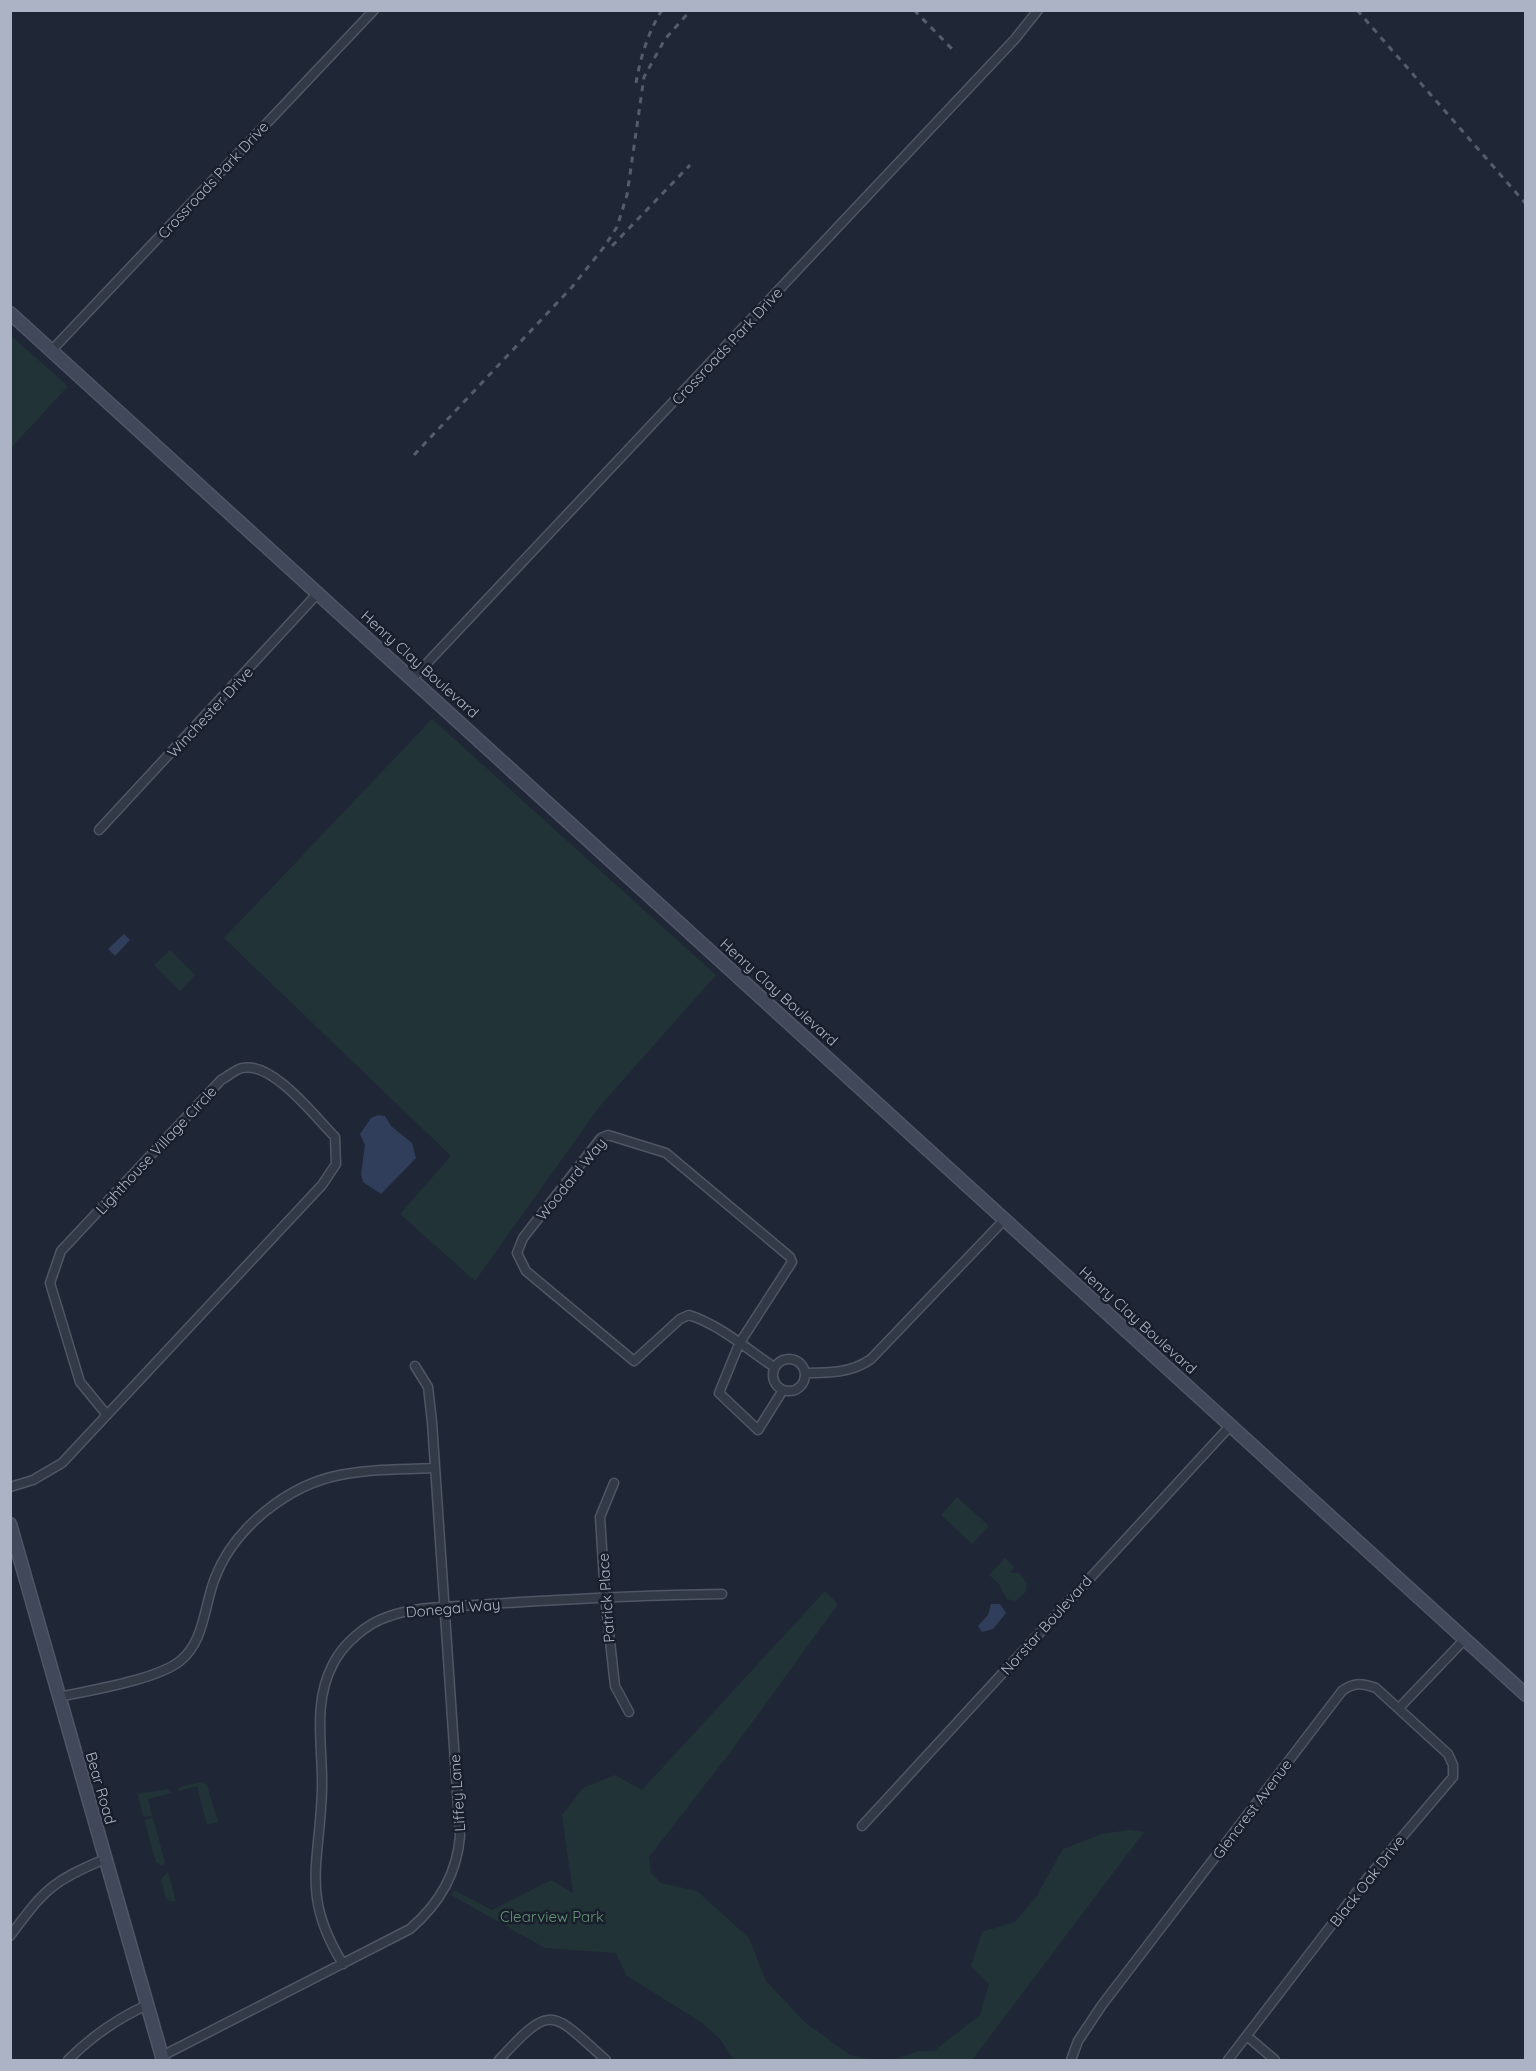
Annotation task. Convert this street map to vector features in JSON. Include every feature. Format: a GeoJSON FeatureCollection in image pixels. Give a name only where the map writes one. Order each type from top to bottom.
{"type":"FeatureCollection","features":[{"type":"Feature","properties":{"kind":"main road","name":"Henry Clay Boulevard"},"geometry":{"type":"LineString","coordinates":[[10,313],[319,592],[1526,1695]]}},
{"type":"Feature","properties":{"kind":"main road","name":"Bear Road"},"geometry":{"type":"LineString","coordinates":[[10,1524],[163,2059]]}},
{"type":"Feature","properties":{"kind":"street","name":"Crossroads Park Drive"},"geometry":{"type":"LineString","coordinates":[[52,350],[374,10]]}},
{"type":"Feature","properties":{"kind":"street","name":"Crossroads Park Drive"},"geometry":{"type":"LineString","coordinates":[[413,678],[741,332],[1015,39],[1038,10]]}},
{"type":"Feature","properties":{"kind":"street","name":"Winchester Drive"},"geometry":{"type":"LineString","coordinates":[[99,830],[319,592]]}},
{"type":"Feature","properties":{"kind":"street","name":"Lighthouse Village Circle"},"geometry":{"type":"LineString","coordinates":[[10,1487],[33,1480],[62,1463],[107,1415],[322,1185],[336,1164],[335,1137],[284,1084],[259,1070],[243,1068],[221,1080],[61,1251],[50,1283],[80,1382],[107,1415]]}},
{"type":"Feature","properties":{"kind":"street","name":"Woodard Way"},"geometry":{"type":"LineString","coordinates":[[774,1367],[739,1344],[705,1320],[689,1315],[680,1319],[634,1361],[526,1271],[517,1253],[524,1238],[601,1138],[608,1135],[666,1153],[790,1257],[792,1262],[739,1344],[719,1393],[758,1430],[783,1390],[799,1388],[805,1373]]}},
{"type":"Feature","properties":{"kind":"street"},"geometry":{"type":"LineString","coordinates":[[783,1390],[774,1383],[774,1367],[784,1359],[794,1359],[801,1364],[805,1373],[831,1373],[852,1369],[878,1354],[1005,1219]]}},
{"type":"Feature","properties":{"kind":"street","name":"Liffey Lane"},"geometry":{"type":"LineString","coordinates":[[163,2059],[410,1929],[440,1899],[453,1870],[460,1836],[435,1468],[428,1387],[415,1366]]}},
{"type":"Feature","properties":{"kind":"street","name":"Norstar Boulevard"},"geometry":{"type":"LineString","coordinates":[[862,1826],[1231,1425]]}},
{"type":"Feature","properties":{"kind":"street"},"geometry":{"type":"LineString","coordinates":[[59,1697],[145,1676],[166,1669],[181,1660],[200,1633],[215,1576],[228,1552],[260,1517],[291,1494],[338,1475],[380,1469],[435,1468]]}},
{"type":"Feature","properties":{"kind":"street","name":"Patrick Place"},"geometry":{"type":"LineString","coordinates":[[614,1483],[600,1517],[605,1596],[615,1686],[629,1712]]}},
{"type":"Feature","properties":{"kind":"street","name":"Donegal Way"},"geometry":{"type":"LineString","coordinates":[[344,1964],[328,1939],[320,1918],[315,1890],[322,1779],[319,1708],[325,1683],[345,1646],[365,1629],[398,1613],[605,1596],[722,1594]]}},
{"type":"Feature","properties":{"kind":"street"},"geometry":{"type":"LineString","coordinates":[[1399,1708],[1465,1639]]}},
{"type":"Feature","properties":{"kind":"street","name":"Glencrest Avenue"},"geometry":{"type":"LineString","coordinates":[[1071,2061],[1078,2041],[1102,2005],[1342,1691],[1350,1684],[1363,1683],[1376,1689],[1399,1708]]}},
{"type":"Feature","properties":{"kind":"street","name":"Black Oak Drive"},"geometry":{"type":"LineString","coordinates":[[1228,2061],[1369,1876],[1453,1777],[1453,1764],[1448,1754],[1399,1708]]}},
{"type":"Feature","properties":{"kind":"street"},"geometry":{"type":"LineString","coordinates":[[10,1936],[40,1896],[54,1883],[105,1859]]}},
{"type":"Feature","properties":{"kind":"street"},"geometry":{"type":"LineString","coordinates":[[68,2061],[101,2029],[119,2017],[147,2005]]}},
{"type":"Feature","properties":{"kind":"street"},"geometry":{"type":"LineString","coordinates":[[499,2061],[536,2023],[546,2018],[555,2019],[568,2026],[606,2061]]}},
{"type":"Feature","properties":{"kind":"street"},"geometry":{"type":"LineString","coordinates":[[1247,2036],[1275,2061]]}},
{"type":"Feature","properties":{"kind":"green space"},"geometry":{"type":"Polygon","coordinates":[[[11,336],[68,386],[11,448],[11,336]]]}},
{"type":"Feature","properties":{"kind":"green space"},"geometry":{"type":"Polygon","coordinates":[[[432,719],[716,975],[600,1106],[475,1281],[400,1214],[451,1156],[224,938],[432,719]]]}},
{"type":"Feature","properties":{"kind":"green space"},"geometry":{"type":"Polygon","coordinates":[[[170,950],[195,975],[180,991],[154,965],[170,950]]]}},
{"type":"Feature","properties":{"kind":"green space"},"geometry":{"type":"Polygon","coordinates":[[[957,1497],[989,1526],[972,1544],[941,1515],[957,1497]]]}},
{"type":"Feature","properties":{"kind":"green space"},"geometry":{"type":"Polygon","coordinates":[[[1005,1558],[1014,1567],[1010,1573],[1019,1573],[1027,1583],[1026,1592],[1015,1601],[1007,1599],[999,1584],[989,1575],[1005,1558]]]}},
{"type":"Feature","properties":{"kind":"green space","name":"Clearview Park"},"geometry":{"type":"Polygon","coordinates":[[[825,1591],[838,1604],[732,1750],[649,1857],[651,1873],[661,1883],[697,1891],[749,1938],[766,1981],[806,2023],[850,2055],[873,2060],[734,2060],[720,2039],[702,2023],[626,1975],[616,1953],[545,1948],[451,1895],[454,1890],[492,1910],[551,1880],[573,1893],[562,1815],[583,1788],[615,1775],[642,1790],[825,1591]]]}},
{"type":"Feature","properties":{"kind":"green space"},"geometry":{"type":"Polygon","coordinates":[[[202,1782],[207,1785],[218,1822],[207,1825],[197,1786],[178,1791],[180,1787],[202,1782]]]}},
{"type":"Feature","properties":{"kind":"green space"},"geometry":{"type":"Polygon","coordinates":[[[167,1789],[172,1793],[148,1799],[152,1816],[143,1817],[138,1794],[167,1789]]]}},
{"type":"Feature","properties":{"kind":"green space"},"geometry":{"type":"Polygon","coordinates":[[[153,1818],[165,1862],[162,1866],[156,1862],[144,1820],[153,1818]]]}},
{"type":"Feature","properties":{"kind":"green space"},"geometry":{"type":"Polygon","coordinates":[[[1129,1830],[1144,1832],[972,2060],[892,2060],[919,2051],[934,2051],[980,2015],[989,1984],[971,1966],[982,1932],[1015,1922],[1036,1897],[1063,1849],[1102,1834],[1129,1830]]]}},
{"type":"Feature","properties":{"kind":"green space"},"geometry":{"type":"Polygon","coordinates":[[[168,1872],[176,1901],[172,1902],[166,1899],[161,1879],[168,1872]]]}},
{"type":"Feature","properties":{"kind":"water"},"geometry":{"type":"Polygon","coordinates":[[[124,934],[130,940],[115,956],[108,949],[124,934]]]}},
{"type":"Feature","properties":{"kind":"water"},"geometry":{"type":"Polygon","coordinates":[[[378,1115],[385,1116],[391,1126],[412,1143],[416,1158],[381,1194],[363,1182],[361,1174],[365,1145],[360,1134],[371,1118],[378,1115]]]}},
{"type":"Feature","properties":{"kind":"water"},"geometry":{"type":"Polygon","coordinates":[[[991,1604],[1000,1604],[1006,1613],[993,1629],[982,1632],[978,1626],[988,1615],[991,1604]]]}},
{"type":"Feature","properties":{"kind":"railway"},"geometry":{"type":"LineString","coordinates":[[636,83],[645,46],[662,10]]}},
{"type":"Feature","properties":{"kind":"railway"},"geometry":{"type":"LineString","coordinates":[[414,455],[572,287],[617,227],[627,195],[644,77],[665,39],[691,10]]}},
{"type":"Feature","properties":{"kind":"railway"},"geometry":{"type":"LineString","coordinates":[[914,10],[956,53]]}},
{"type":"Feature","properties":{"kind":"railway"},"geometry":{"type":"LineString","coordinates":[[1357,10],[1526,204]]}},
{"type":"Feature","properties":{"kind":"railway"},"geometry":{"type":"LineString","coordinates":[[612,246],[690,165]]}}]}
